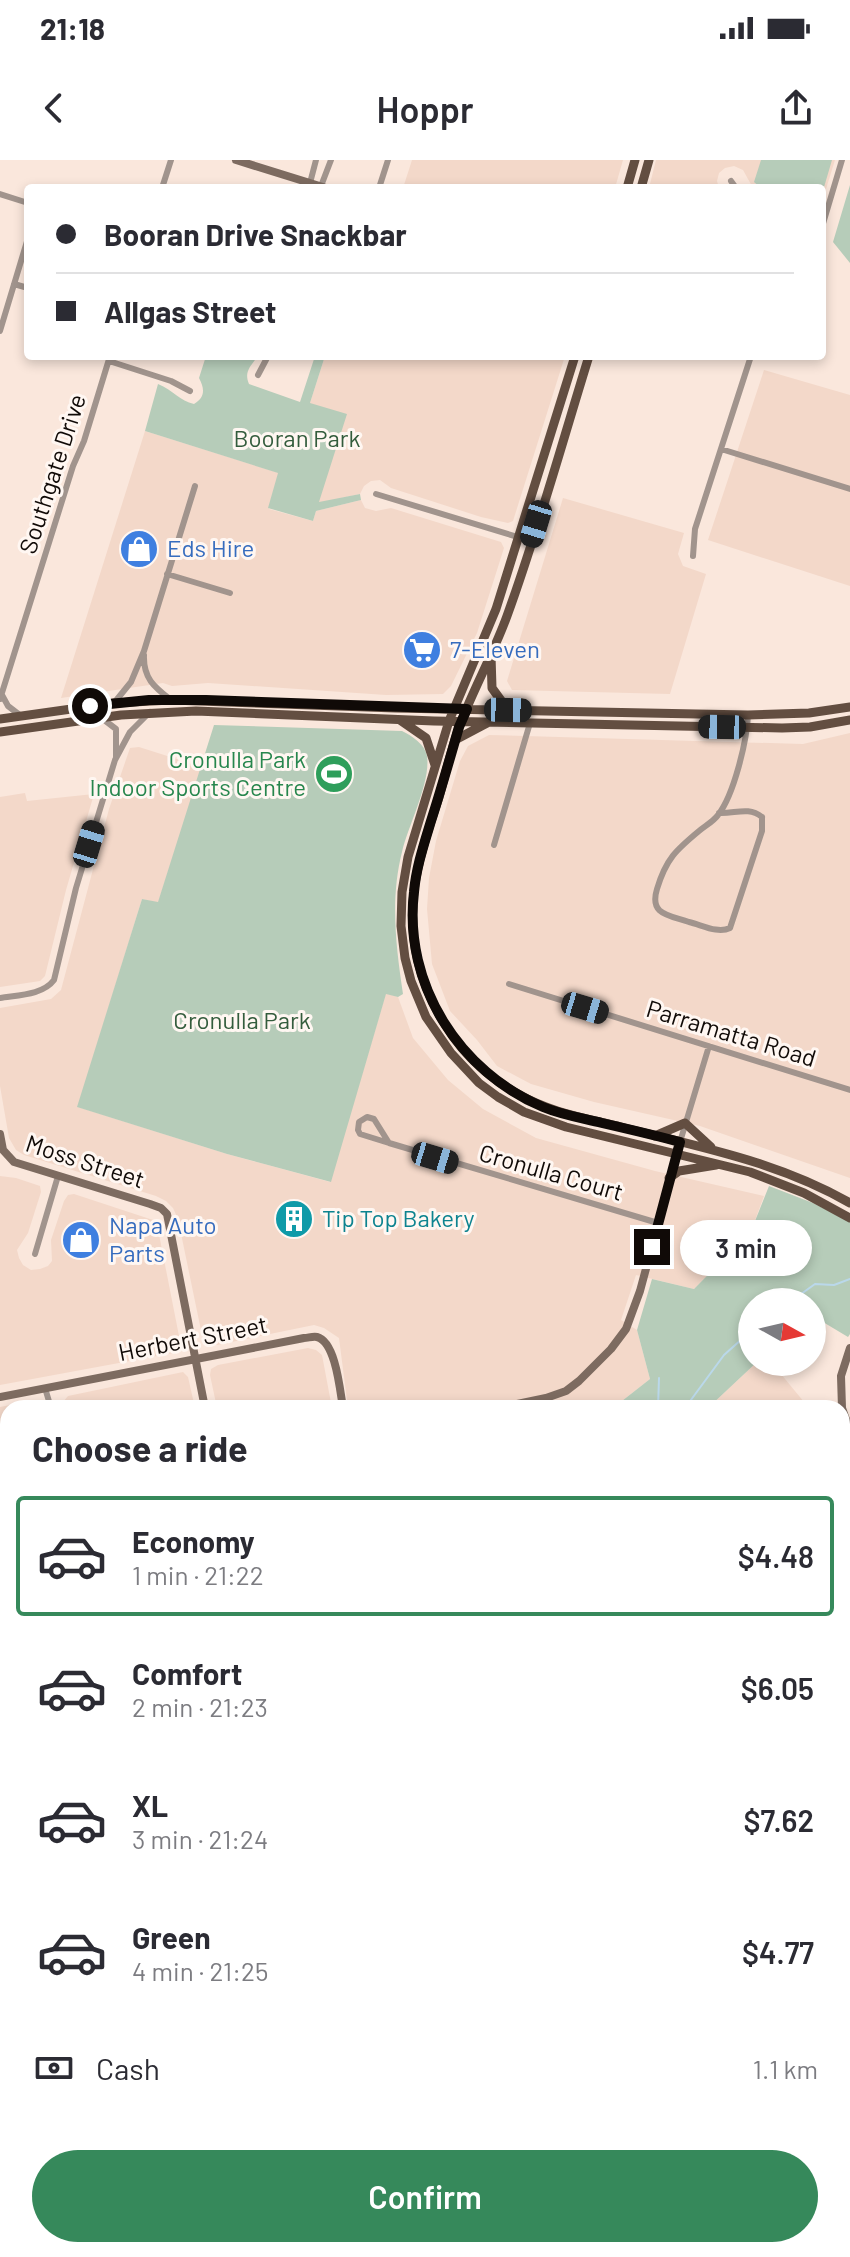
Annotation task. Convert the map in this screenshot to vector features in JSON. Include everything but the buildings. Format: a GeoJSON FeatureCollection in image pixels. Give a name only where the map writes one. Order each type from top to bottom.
{"type":"FeatureCollection","features":[{"type":"Feature","properties":{"kind":"main road"},"geometry":{"type":"LineString","coordinates":[[628,184],[635,160]]}},
{"type":"Feature","properties":{"kind":"main road"},"geometry":{"type":"LineString","coordinates":[[642,184],[649,160]]}},
{"type":"Feature","properties":{"kind":"main road"},"geometry":{"type":"LineString","coordinates":[[574,360],[492,622],[453,709],[405,869],[401,913],[408,971],[419,1003],[434,1030],[462,1066],[479,1083],[524,1112],[566,1127],[724,1165],[785,1185],[850,1218]]}},
{"type":"Feature","properties":{"kind":"main road"},"geometry":{"type":"LineString","coordinates":[[588,360],[511,604],[455,740],[421,854],[413,918],[421,972],[447,1029],[465,1052],[501,1084],[529,1100],[555,1112],[713,1149],[791,1174],[850,1203]]}},
{"type":"Feature","properties":{"kind":"main road"},"geometry":{"type":"LineString","coordinates":[[491,656],[492,688],[508,710]]}},
{"type":"Feature","properties":{"kind":"main road"},"geometry":{"type":"LineString","coordinates":[[0,719],[114,703],[171,700],[748,715],[809,713],[850,707]]}},
{"type":"Feature","properties":{"kind":"main road"},"geometry":{"type":"LineString","coordinates":[[0,732],[150,712],[748,728],[810,727],[850,720]]}},
{"type":"Feature","properties":{"kind":"main road"},"geometry":{"type":"LineString","coordinates":[[400,720],[426,738],[435,765]]}},
{"type":"Feature","properties":{"kind":"main road"},"geometry":{"type":"LineString","coordinates":[[455,740],[489,722]]}},
{"type":"Feature","properties":{"kind":"main road"},"geometry":{"type":"LineString","coordinates":[[655,1136],[685,1123],[713,1149]]}},
{"type":"Feature","properties":{"kind":"main road"},"geometry":{"type":"LineString","coordinates":[[669,1178],[684,1170],[724,1165]]}},
{"type":"Feature","properties":{"kind":"street"},"geometry":{"type":"LineString","coordinates":[[163,184],[171,160]]}},
{"type":"Feature","properties":{"kind":"street"},"geometry":{"type":"LineString","coordinates":[[236,160],[313,184]]}},
{"type":"Feature","properties":{"kind":"street"},"geometry":{"type":"LineString","coordinates":[[316,160],[319,184]]}},
{"type":"Feature","properties":{"kind":"street"},"geometry":{"type":"LineString","coordinates":[[320,184],[331,160]]}},
{"type":"Feature","properties":{"kind":"street"},"geometry":{"type":"LineString","coordinates":[[380,184],[388,160]]}},
{"type":"Feature","properties":{"kind":"street"},"geometry":{"type":"LineString","coordinates":[[826,212],[842,160]]}},
{"type":"Feature","properties":{"kind":"street"},"geometry":{"type":"LineString","coordinates":[[0,194],[24,202]]}},
{"type":"Feature","properties":{"kind":"street"},"geometry":{"type":"LineString","coordinates":[[0,331],[24,251]]}},
{"type":"Feature","properties":{"kind":"street"},"geometry":{"type":"LineString","coordinates":[[14,284],[24,287]]}},
{"type":"Feature","properties":{"kind":"street","name":"Southgate Drive"},"geometry":{"type":"LineString","coordinates":[[21,716],[9,708],[1,697],[110,360]]}},
{"type":"Feature","properties":{"kind":"street"},"geometry":{"type":"LineString","coordinates":[[113,360],[190,391]]}},
{"type":"Feature","properties":{"kind":"street"},"geometry":{"type":"LineString","coordinates":[[258,375],[266,360]]}},
{"type":"Feature","properties":{"kind":"street"},"geometry":{"type":"LineString","coordinates":[[693,556],[695,529],[750,360]]}},
{"type":"Feature","properties":{"kind":"street"},"geometry":{"type":"LineString","coordinates":[[721,449],[850,489]]}},
{"type":"Feature","properties":{"kind":"street"},"geometry":{"type":"LineString","coordinates":[[114,703],[131,682],[144,651],[195,486]]}},
{"type":"Feature","properties":{"kind":"street"},"geometry":{"type":"LineString","coordinates":[[376,494],[531,541]]}},
{"type":"Feature","properties":{"kind":"street"},"geometry":{"type":"LineString","coordinates":[[167,574],[230,593]]}},
{"type":"Feature","properties":{"kind":"street"},"geometry":{"type":"LineString","coordinates":[[144,651],[148,680],[171,700]]}},
{"type":"Feature","properties":{"kind":"street"},"geometry":{"type":"LineString","coordinates":[[0,998],[38,991],[49,987],[54,980],[76,888],[115,760],[130,732],[150,712]]}},
{"type":"Feature","properties":{"kind":"street"},"geometry":{"type":"LineString","coordinates":[[748,715],[745,744],[730,793],[719,813],[670,857],[655,896],[654,908],[670,916],[729,932],[762,831],[762,817],[769,811]]}},
{"type":"Feature","properties":{"kind":"street"},"geometry":{"type":"LineString","coordinates":[[100,717],[116,729],[115,760]]}},
{"type":"Feature","properties":{"kind":"street"},"geometry":{"type":"LineString","coordinates":[[494,845],[530,723]]}},
{"type":"Feature","properties":{"kind":"street"},"geometry":{"type":"LineString","coordinates":[[730,793],[738,810]]}},
{"type":"Feature","properties":{"kind":"street"},"geometry":{"type":"LineString","coordinates":[[719,813],[738,810],[754,812],[762,817]]}},
{"type":"Feature","properties":{"kind":"street","name":"Parramatta Road"},"geometry":{"type":"LineString","coordinates":[[509,984],[850,1090]]}},
{"type":"Feature","properties":{"kind":"street"},"geometry":{"type":"LineString","coordinates":[[536,1400],[566,1391],[579,1381],[613,1347],[626,1329],[709,1046]]}},
{"type":"Feature","properties":{"kind":"street","name":"Cronulla Court"},"geometry":{"type":"LineString","coordinates":[[389,1143],[374,1119],[367,1117],[359,1122],[360,1134],[389,1143],[658,1223]]}},
{"type":"Feature","properties":{"kind":"street","name":"Moss Street"},"geometry":{"type":"LineString","coordinates":[[0,1134],[4,1160],[156,1205],[167,1214],[204,1400]]}},
{"type":"Feature","properties":{"kind":"street"},"geometry":{"type":"LineString","coordinates":[[35,1254],[58,1176]]}},
{"type":"Feature","properties":{"kind":"street","name":"Herbert Street"},"geometry":{"type":"LineString","coordinates":[[0,1397],[317,1337],[326,1343],[333,1356],[341,1400]]}},
{"type":"Feature","properties":{"kind":"street"},"geometry":{"type":"LineString","coordinates":[[841,1400],[841,1376],[850,1348]]}},
{"type":"Feature","properties":{"kind":"street"},"geometry":{"type":"LineString","coordinates":[[45,1388],[49,1400]]}},
{"type":"Feature","properties":{"kind":"shaded area"},"geometry":{"type":"Polygon","coordinates":[[[412,160],[623,160],[616,184],[404,184],[412,160]]]}},
{"type":"Feature","properties":{"kind":"shaded area"},"geometry":{"type":"Polygon","coordinates":[[[656,160],[835,160],[826,189],[826,184],[751,184],[743,170],[734,166],[719,173],[718,184],[650,184],[656,160]]]}},
{"type":"Feature","properties":{"kind":"shaded area"},"geometry":{"type":"Polygon","coordinates":[[[324,360],[564,360],[513,521],[508,523],[391,488],[380,480],[371,481],[360,494],[319,503],[310,403],[324,360]]]}},
{"type":"Feature","properties":{"kind":"shaded area"},"geometry":{"type":"Polygon","coordinates":[[[764,370],[850,395],[850,586],[708,540],[764,370]]]}},
{"type":"Feature","properties":{"kind":"shaded area"},"geometry":{"type":"Polygon","coordinates":[[[145,431],[279,473],[269,509],[313,521],[316,511],[361,500],[365,508],[376,511],[391,508],[501,542],[504,548],[477,633],[451,686],[443,694],[386,695],[208,683],[172,686],[163,683],[61,698],[145,431]]]}},
{"type":"Feature","properties":{"kind":"shaded area"},"geometry":{"type":"Polygon","coordinates":[[[563,498],[684,533],[678,554],[683,566],[706,574],[670,694],[512,690],[507,681],[563,498]]]}},
{"type":"Feature","properties":{"kind":"shaded area"},"geometry":{"type":"Polygon","coordinates":[[[850,733],[850,1178],[700,1126],[531,1084],[497,1066],[450,1011],[432,964],[427,909],[429,878],[436,841],[460,761],[468,746],[489,735],[803,744],[850,733]]]}},
{"type":"Feature","properties":{"kind":"shaded area"},"geometry":{"type":"Polygon","coordinates":[[[139,747],[202,767],[158,903],[142,899],[78,1107],[227,1154],[330,1182],[386,993],[398,997],[413,1038],[448,1080],[483,1109],[536,1138],[655,1171],[764,1196],[751,1231],[694,1289],[636,1275],[621,1320],[637,1330],[650,1379],[623,1400],[347,1400],[339,1338],[324,1328],[314,1325],[217,1345],[209,1345],[203,1340],[178,1219],[166,1201],[16,1150],[9,1138],[0,1086],[0,1008],[51,999],[61,990],[109,809],[130,748],[139,747]]]}},
{"type":"Feature","properties":{"kind":"shaded area"},"geometry":{"type":"Polygon","coordinates":[[[25,793],[27,801],[94,794],[45,976],[40,981],[0,987],[0,797],[25,793]]]}},
{"type":"Feature","properties":{"kind":"shaded area"},"geometry":{"type":"Polygon","coordinates":[[[0,1176],[40,1186],[41,1192],[28,1233],[17,1250],[23,1265],[31,1270],[48,1266],[52,1261],[51,1240],[68,1195],[74,1194],[153,1220],[157,1224],[179,1348],[173,1353],[0,1385],[0,1176]]]}},
{"type":"Feature","properties":{"kind":"shaded area"},"geometry":{"type":"Polygon","coordinates":[[[308,1348],[316,1350],[322,1355],[330,1400],[215,1400],[210,1375],[211,1369],[218,1365],[308,1348]]]}},
{"type":"Feature","properties":{"kind":"shaded area"},"geometry":{"type":"Polygon","coordinates":[[[183,1372],[188,1377],[193,1400],[65,1400],[68,1396],[183,1372]]]}},
{"type":"Feature","properties":{"kind":"shaded area"},"geometry":{"type":"Polygon","coordinates":[[[742,1376],[783,1376],[802,1400],[717,1400],[742,1376]]]}},
{"type":"Feature","properties":{"kind":"green space"},"geometry":{"type":"Polygon","coordinates":[[[761,160],[832,160],[825,184],[754,182],[761,160]]]}},
{"type":"Feature","properties":{"kind":"green space"},"geometry":{"type":"Polygon","coordinates":[[[850,185],[850,263],[833,242],[850,185]]]}},
{"type":"Feature","properties":{"kind":"green space","name":"Booran Park"},"geometry":{"type":"Polygon","coordinates":[[[205,360],[255,360],[247,373],[249,384],[300,402],[314,360],[324,360],[310,403],[347,414],[319,502],[360,494],[361,500],[316,511],[313,521],[268,508],[278,473],[145,431],[158,384],[194,404],[202,396],[199,378],[205,360]]]}},
{"type":"Feature","properties":{"kind":"green space","name":"Cronulla Park"},"geometry":{"type":"Polygon","coordinates":[[[214,725],[402,731],[421,744],[426,752],[426,778],[402,852],[396,887],[396,941],[403,994],[398,997],[386,994],[331,1182],[227,1154],[77,1107],[142,899],[158,902],[214,725]]]}},
{"type":"Feature","properties":{"kind":"green space"},"geometry":{"type":"Polygon","coordinates":[[[769,1186],[850,1222],[848,1337],[826,1324],[826,1288],[738,1288],[738,1376],[742,1376],[717,1400],[623,1400],[650,1379],[637,1330],[652,1279],[694,1289],[751,1231],[769,1186]]]}},
{"type":"Feature","properties":{"kind":"waterway"},"geometry":{"type":"LineString","coordinates":[[809,1288],[815,1284],[834,1285],[850,1279]]}},
{"type":"Feature","properties":{"kind":"waterway"},"geometry":{"type":"LineString","coordinates":[[691,1400],[724,1355],[738,1342]]}},
{"type":"Feature","properties":{"kind":"waterway"},"geometry":{"type":"LineString","coordinates":[[658,1400],[659,1378]]}},
{"type":"Feature","properties":{"kind":"place","name":"Eds Hire"},"geometry":{"type":"Point","coordinates":[139,549]}},
{"type":"Feature","properties":{"kind":"place","name":"7-Eleven"},"geometry":{"type":"Point","coordinates":[422,650]}},
{"type":"Feature","properties":{"kind":"place","name":"Cronulla Park Indoor Sports Centre"},"geometry":{"type":"Point","coordinates":[334,774]}},
{"type":"Feature","properties":{"kind":"place","name":"Tip Top Bakery"},"geometry":{"type":"Point","coordinates":[294,1219]}},
{"type":"Feature","properties":{"kind":"place","name":"Napa Auto Parts"},"geometry":{"type":"Point","coordinates":[81,1240]}},
{"type":"Feature","properties":{"kind":"route"},"geometry":{"type":"LineString","coordinates":[[90,706],[149,700],[206,700],[467,709],[418,867],[414,891],[413,932],[425,986],[447,1029],[465,1052],[501,1084],[555,1112],[680,1142],[652,1247]]}}]}
